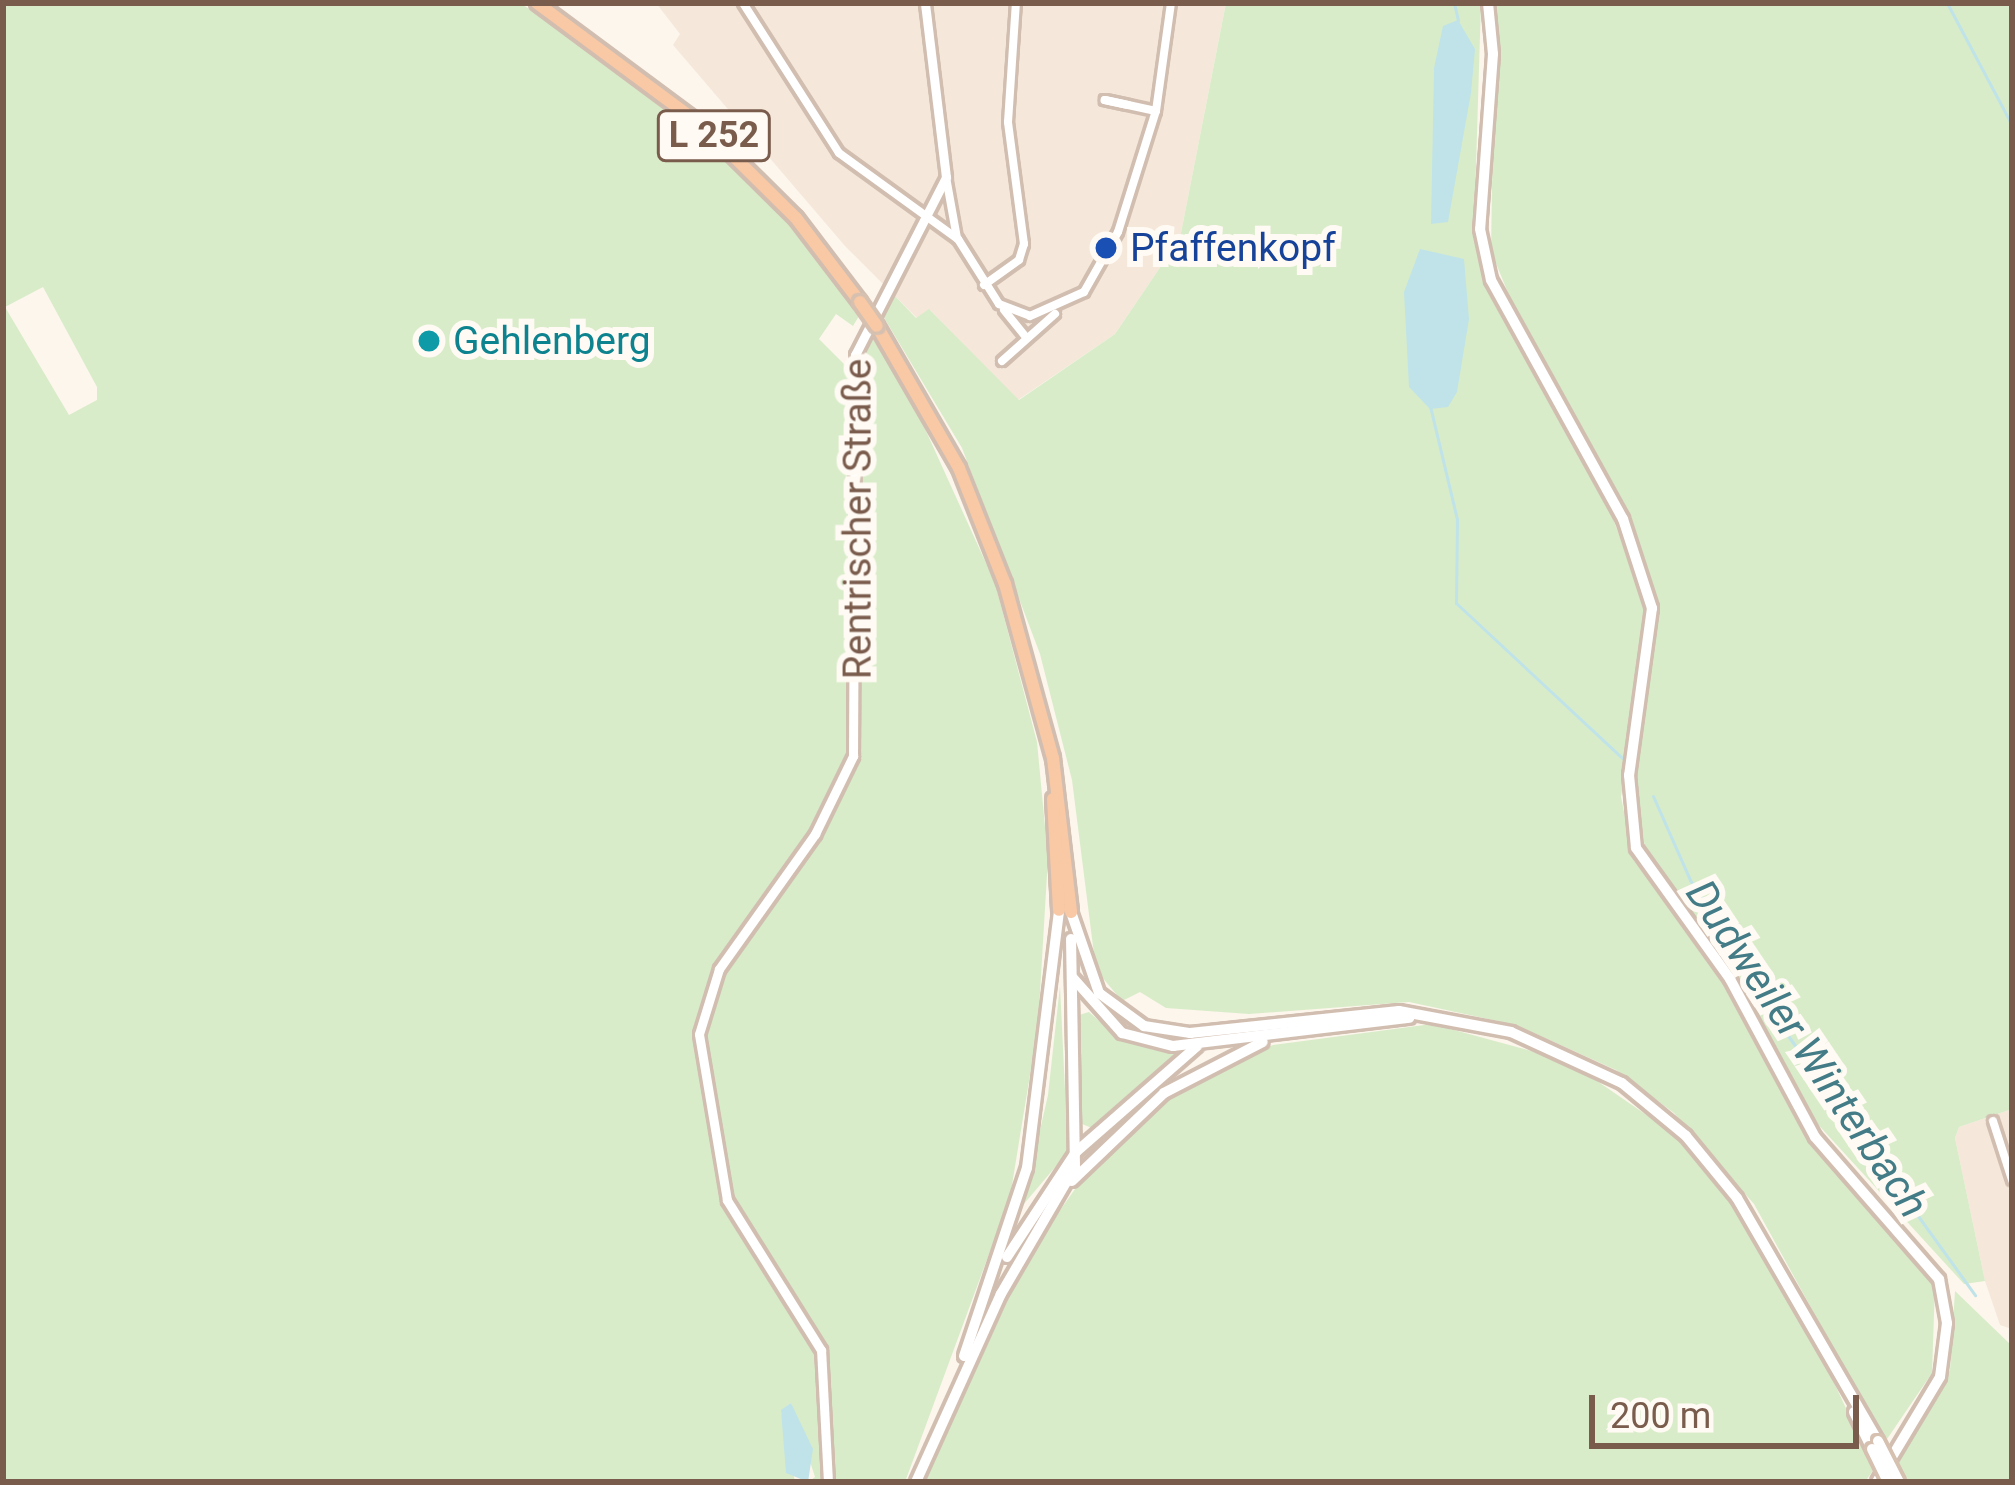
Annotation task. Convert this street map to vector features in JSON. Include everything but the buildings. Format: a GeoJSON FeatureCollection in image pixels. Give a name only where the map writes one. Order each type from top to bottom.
{"type":"FeatureCollection","features":[{"type":"Feature","properties":{"kind":"highway","name":"L 252"},"geometry":{"type":"LineString","coordinates":[[537,3],[704,127],[796,218],[877,326],[984,523],[1046,732],[1065,911]]}},
{"type":"Feature","properties":{"kind":"main road"},"geometry":{"type":"LineString","coordinates":[[1488,3],[1493,54],[1480,230],[1491,280],[1623,519],[1652,608],[1629,775],[1636,848],[1730,979],[1815,1138],[1939,1280],[1948,1342],[1940,1377],[1876,1482]]}},
{"type":"Feature","properties":{"kind":"main road"},"geometry":{"type":"LineString","coordinates":[[916,1482],[1001,1294],[1055,1202],[1076,1152],[1072,974],[1065,911]]}},
{"type":"Feature","properties":{"kind":"main road"},"geometry":{"type":"LineString","coordinates":[[1065,911],[1086,971],[1123,1016],[1165,1031],[1233,1030],[1374,1010],[1433,1018],[1567,1053],[1654,1108],[1737,1198],[1899,1482]]}},
{"type":"Feature","properties":{"kind":"main road"},"geometry":{"type":"LineString","coordinates":[[916,1482],[994,1279],[1038,1109],[1065,911]]}},
{"type":"Feature","properties":{"kind":"main road"},"geometry":{"type":"LineString","coordinates":[[1072,974],[1123,1033],[1198,1045],[1433,1018]]}},
{"type":"Feature","properties":{"kind":"main road"},"geometry":{"type":"LineString","coordinates":[[994,1279],[1076,1152],[1198,1045],[1233,1030]]}},
{"type":"Feature","properties":{"kind":"main road"},"geometry":{"type":"LineString","coordinates":[[1055,1202],[1164,1093],[1287,1033]]}},
{"type":"Feature","properties":{"kind":"main road"},"geometry":{"type":"LineString","coordinates":[[1875,1445],[1888,1482]]}},
{"type":"Feature","properties":{"kind":"street"},"geometry":{"type":"LineString","coordinates":[[743,3],[809,118],[858,172],[958,239]]}},
{"type":"Feature","properties":{"kind":"street","name":"Rentrischer Straße"},"geometry":{"type":"LineString","coordinates":[[828,1482],[821,1350],[727,1200],[699,1062],[719,969],[815,834],[855,742],[855,355],[875,302],[928,223],[946,177],[925,3]]}},
{"type":"Feature","properties":{"kind":"street"},"geometry":{"type":"LineString","coordinates":[[984,285],[1019,260],[1024,244],[1008,122],[1016,3]]}},
{"type":"Feature","properties":{"kind":"street"},"geometry":{"type":"LineString","coordinates":[[1002,362],[1084,292],[1118,232],[1156,111],[1171,3]]}},
{"type":"Feature","properties":{"kind":"street"},"geometry":{"type":"LineString","coordinates":[[1128,105],[1156,111]]}},
{"type":"Feature","properties":{"kind":"street"},"geometry":{"type":"LineString","coordinates":[[946,177],[958,239],[984,285],[1027,338]]}},
{"type":"Feature","properties":{"kind":"street"},"geometry":{"type":"LineString","coordinates":[[999,304],[1030,316],[1061,309]]}},
{"type":"Feature","properties":{"kind":"street"},"geometry":{"type":"LineString","coordinates":[[1993,1121],[2012,1180]]}},
{"type":"Feature","properties":{"kind":"shaded area"},"geometry":{"type":"Polygon","coordinates":[[[656,3],[1226,3],[1180,238],[1115,334],[1018,400],[930,310],[917,318],[845,246],[673,45],[680,34],[656,3]]]}},
{"type":"Feature","properties":{"kind":"shaded area"},"geometry":{"type":"Polygon","coordinates":[[[2012,1109],[2012,1329],[2000,1325],[1985,1281],[1955,1138],[1959,1127],[2012,1109]]]}},
{"type":"Feature","properties":{"kind":"green space"},"geometry":{"type":"Polygon","coordinates":[[[3,3],[520,3],[615,65],[771,202],[859,316],[853,326],[836,314],[819,339],[857,377],[872,333],[906,387],[995,583],[1037,742],[1048,858],[1038,1026],[1010,1197],[905,1482],[808,1482],[815,1477],[791,1403],[781,1411],[795,1482],[3,1482],[3,3]],[[43,287],[5,307],[69,415],[97,400],[97,387],[43,287]]]}},
{"type":"Feature","properties":{"kind":"green space"},"geometry":{"type":"Polygon","coordinates":[[[1226,3],[1481,3],[1474,231],[1484,281],[1611,513],[1647,611],[1621,797],[1634,861],[1711,960],[1797,1121],[1917,1253],[1935,1285],[1932,1373],[1885,1442],[1754,1204],[1674,1113],[1616,1070],[1516,1025],[1409,1002],[1249,1014],[1166,1008],[1140,992],[1122,1001],[1096,970],[1072,780],[1040,654],[962,448],[880,311],[894,295],[916,318],[929,309],[1019,400],[1115,334],[1180,238],[1226,3]]]}},
{"type":"Feature","properties":{"kind":"green space"},"geometry":{"type":"Polygon","coordinates":[[[1495,3],[2012,3],[2012,1109],[1959,1127],[1955,1138],[1985,1281],[1964,1284],[1813,1119],[1749,997],[1645,848],[1635,787],[1659,614],[1627,512],[1528,342],[1491,251],[1495,3]]]}},
{"type":"Feature","properties":{"kind":"green space"},"geometry":{"type":"Polygon","coordinates":[[[1060,986],[1068,1152],[1023,1205],[1048,1095],[1060,986]]]}},
{"type":"Feature","properties":{"kind":"green space"},"geometry":{"type":"Polygon","coordinates":[[[1089,1012],[1122,1041],[1179,1055],[1092,1128],[1082,1124],[1079,1015],[1089,1012]]]}},
{"type":"Feature","properties":{"kind":"green space"},"geometry":{"type":"Polygon","coordinates":[[[1432,1024],[1568,1061],[1677,1136],[1737,1208],[1801,1311],[1874,1469],[1865,1482],[924,1482],[1029,1254],[1097,1158],[1159,1102],[1273,1045],[1432,1024]]]}},
{"type":"Feature","properties":{"kind":"green space"},"geometry":{"type":"Polygon","coordinates":[[[1955,1291],[2012,1346],[2012,1482],[1904,1482],[1897,1466],[1950,1370],[1955,1291]]]}},
{"type":"Feature","properties":{"kind":"water"},"geometry":{"type":"Polygon","coordinates":[[[1458,20],[1475,49],[1471,93],[1448,222],[1431,224],[1434,68],[1443,26],[1458,20]]]}},
{"type":"Feature","properties":{"kind":"water"},"geometry":{"type":"Polygon","coordinates":[[[1420,249],[1464,259],[1469,319],[1457,392],[1448,407],[1430,409],[1409,387],[1404,292],[1420,249]]]}},
{"type":"Feature","properties":{"kind":"water"},"geometry":{"type":"Polygon","coordinates":[[[791,1403],[813,1449],[808,1482],[786,1473],[781,1410],[791,1403]]]}},
{"type":"Feature","properties":{"kind":"waterway","name":"Dudweiler Winterbach"},"geometry":{"type":"LineString","coordinates":[[1454,3],[1458,21]]}},
{"type":"Feature","properties":{"kind":"waterway"},"geometry":{"type":"LineString","coordinates":[[1947,3],[2012,125]]}},
{"type":"Feature","properties":{"kind":"waterway","name":"Dudweiler Winterbach"},"geometry":{"type":"LineString","coordinates":[[1430,406],[1457,519],[1456,603],[1622,758]]}},
{"type":"Feature","properties":{"kind":"waterway","name":"Dudweiler Winterbach"},"geometry":{"type":"LineString","coordinates":[[1653,796],[1690,880],[1781,1026],[1975,1295]]}},
{"type":"Feature","properties":{"kind":"place","name":"Pfaffenkopf"},"geometry":{"type":"Point","coordinates":[1106,248]}},
{"type":"Feature","properties":{"kind":"place","name":"Gehlenberg"},"geometry":{"type":"Point","coordinates":[429,341]}}]}
